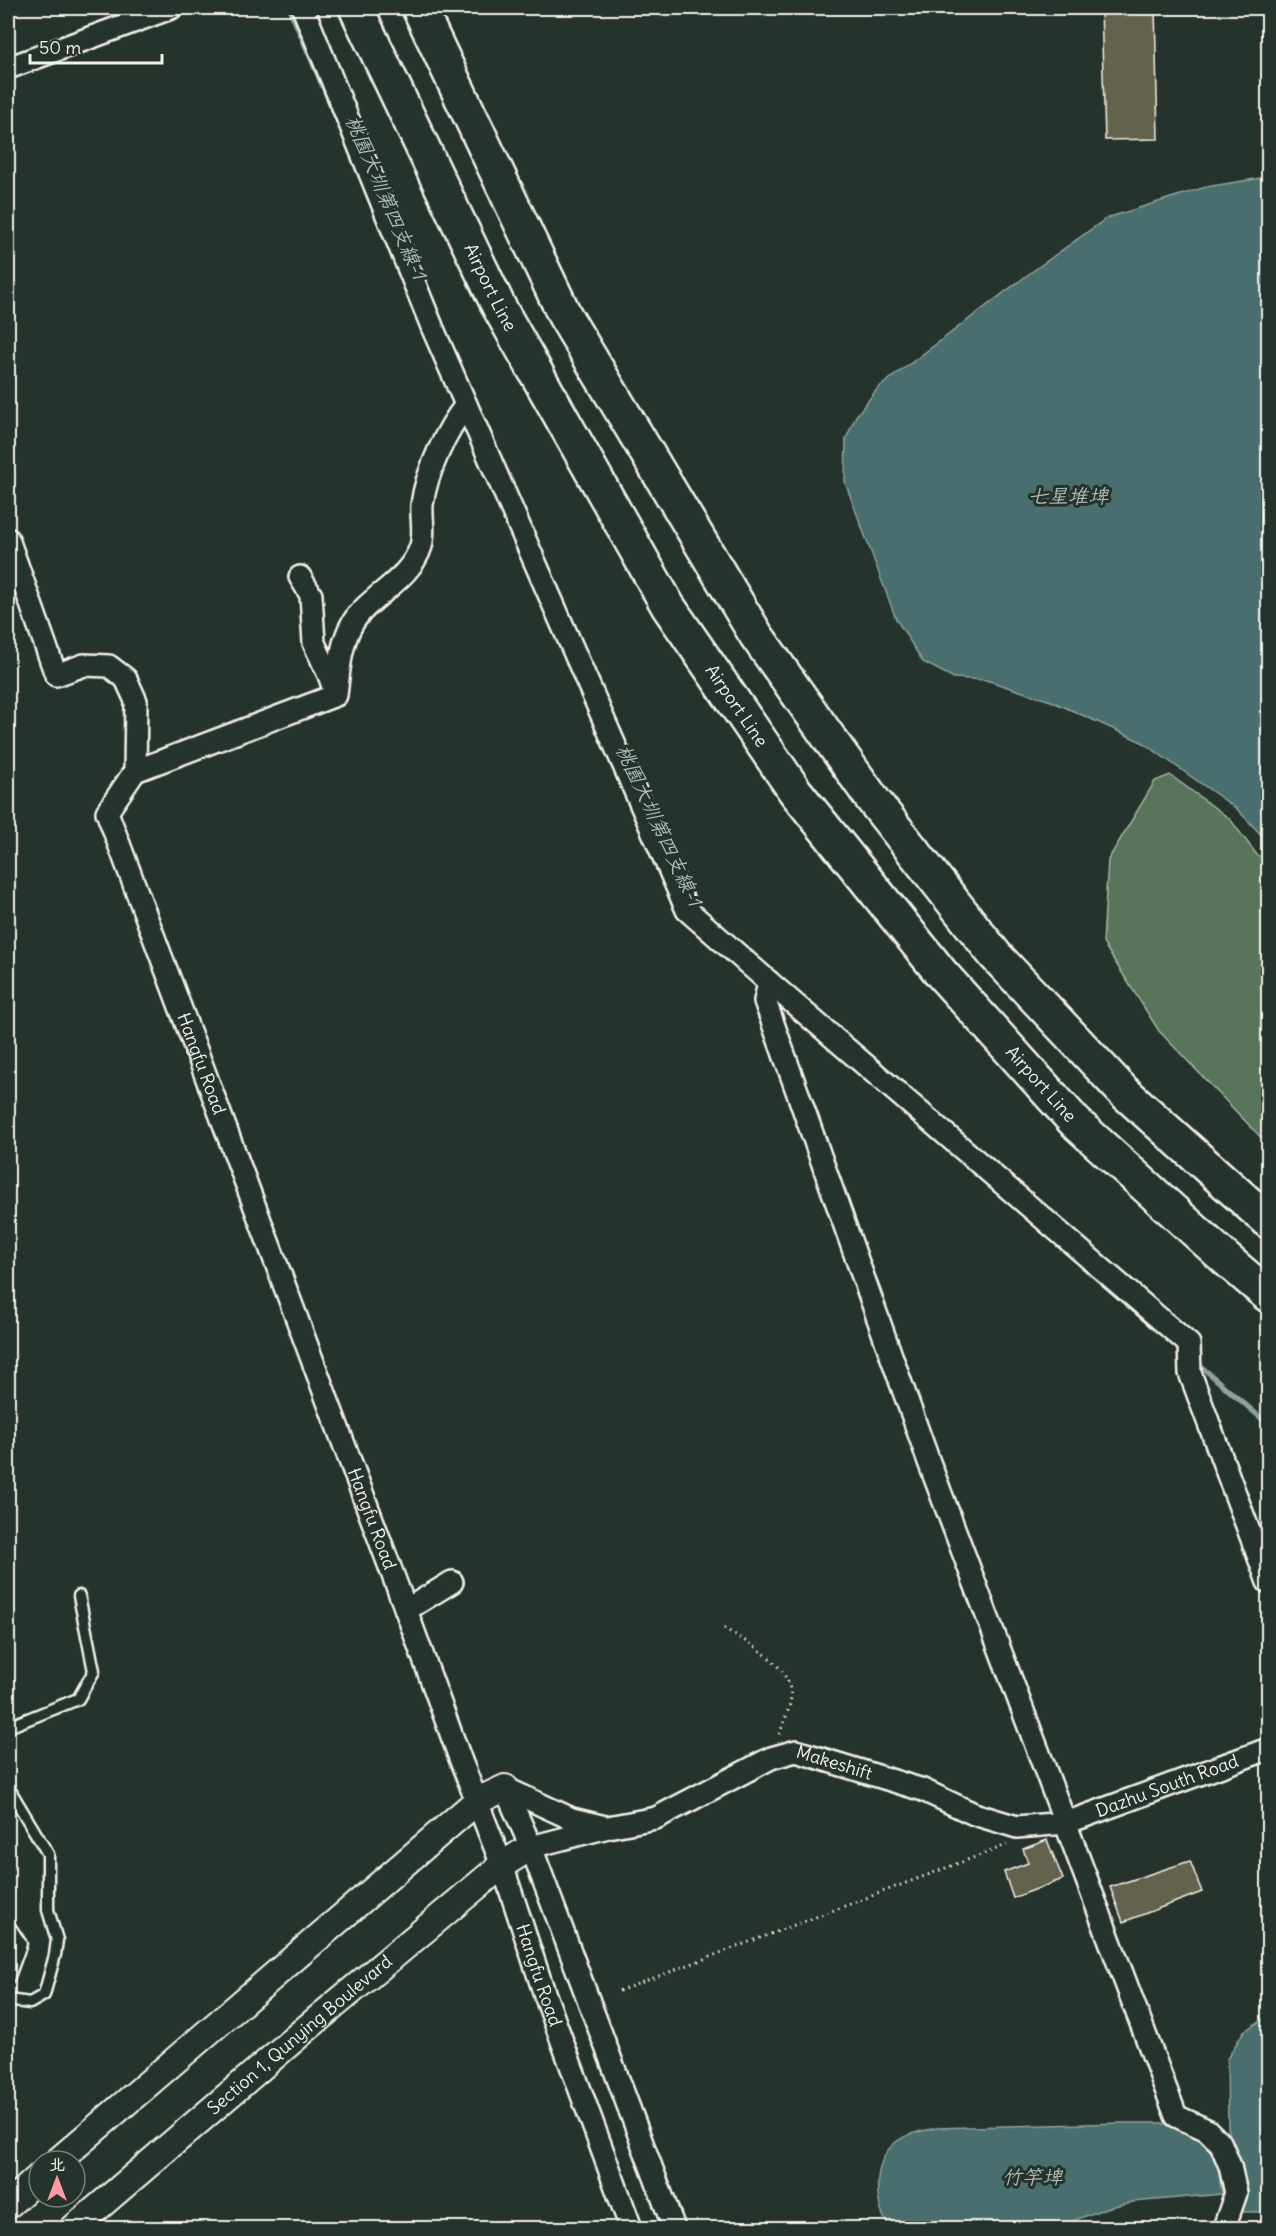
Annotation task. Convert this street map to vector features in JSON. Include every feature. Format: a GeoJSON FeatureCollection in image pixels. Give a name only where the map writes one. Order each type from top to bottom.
{"type":"FeatureCollection","features":[{"type":"Feature","properties":{"kind":"highway","name":"Airport Line"},"geometry":{"type":"LineString","coordinates":[[356,8],[499,307],[668,606],[795,792],[941,973],[1075,1122],[1269,1295]]}},
{"type":"Feature","properties":{"kind":"highway"},"geometry":{"type":"LineString","coordinates":[[419,8],[565,316],[756,635],[873,800],[995,955],[1123,1091],[1269,1221]]}},
{"type":"Feature","properties":{"kind":"street"},"geometry":{"type":"LineString","coordinates":[[8,68],[171,8]]}},
{"type":"Feature","properties":{"kind":"street"},"geometry":{"type":"LineString","coordinates":[[303,8],[433,329],[687,910],[1189,1344],[1190,1373],[1269,1582]]}},
{"type":"Feature","properties":{"kind":"street"},"geometry":{"type":"LineString","coordinates":[[336,695],[341,656],[352,624],[363,610],[405,572],[420,547],[422,505],[428,477],[457,416],[466,405]]}},
{"type":"Feature","properties":{"kind":"street"},"geometry":{"type":"LineString","coordinates":[[8,539],[56,675],[84,666],[109,666],[126,680],[136,701],[135,771],[336,695]]}},
{"type":"Feature","properties":{"kind":"street"},"geometry":{"type":"LineString","coordinates":[[300,577],[311,595],[314,643],[330,675],[336,695]]}},
{"type":"Feature","properties":{"kind":"street","name":"Hangfu Road"},"geometry":{"type":"LineString","coordinates":[[135,771],[107,812],[461,1761],[502,1865],[545,1995],[631,2229]]}},
{"type":"Feature","properties":{"kind":"street"},"geometry":{"type":"LineString","coordinates":[[768,982],[765,1001],[929,1462],[1176,2116],[1207,2130],[1221,2144],[1230,2166],[1236,2193],[1224,2229]]}},
{"type":"Feature","properties":{"kind":"street"},"geometry":{"type":"LineString","coordinates":[[406,1610],[452,1582]]}},
{"type":"Feature","properties":{"kind":"street","name":"Dazhu South Road"},"geometry":{"type":"LineString","coordinates":[[1066,1823],[1269,1749]]}},
{"type":"Feature","properties":{"kind":"street","name":"Makeshift"},"geometry":{"type":"LineString","coordinates":[[531,1847],[608,1827],[656,1818],[771,1758],[796,1751],[923,1790],[974,1814],[1017,1827],[1066,1823]]}},
{"type":"Feature","properties":{"kind":"street"},"geometry":{"type":"LineString","coordinates":[[72,2149],[477,1801],[505,1788]]}},
{"type":"Feature","properties":{"kind":"street","name":"Hangfu Road"},"geometry":{"type":"LineString","coordinates":[[505,1788],[531,1847],[674,2229]]}},
{"type":"Feature","properties":{"kind":"street","name":"Makeshift"},"geometry":{"type":"LineString","coordinates":[[505,1788],[572,1819],[608,1827]]}},
{"type":"Feature","properties":{"kind":"street","name":"Section 1, Qunying Boulevard"},"geometry":{"type":"LineString","coordinates":[[74,2229],[502,1865],[531,1847]]}},
{"type":"Feature","properties":{"kind":"street"},"geometry":{"type":"LineString","coordinates":[[8,2205],[27,2188]]}},
{"type":"Feature","properties":{"kind":"lane"},"geometry":{"type":"LineString","coordinates":[[8,1727],[78,1699],[94,1671],[79,1596]]}},
{"type":"Feature","properties":{"kind":"lane"},"geometry":{"type":"LineString","coordinates":[[8,1787],[48,1854],[48,1910],[57,1940],[45,1995],[30,2003],[8,2000]]}},
{"type":"Feature","properties":{"kind":"lane"},"geometry":{"type":"LineString","coordinates":[[8,1924],[21,1944],[8,1979]]}},
{"type":"Feature","properties":{"kind":"path"},"geometry":{"type":"LineString","coordinates":[[724,1628],[761,1652],[784,1671],[791,1697],[771,1758]]}},
{"type":"Feature","properties":{"kind":"path"},"geometry":{"type":"LineString","coordinates":[[619,1991],[1010,1844]]}},
{"type":"Feature","properties":{"kind":"green space"},"geometry":{"type":"Polygon","coordinates":[[[1170,775],[1230,819],[1257,855],[1268,860],[1268,1145],[1159,1031],[1103,943],[1108,860],[1155,781],[1170,775]]]}},
{"type":"Feature","properties":{"kind":"water","name":"七星堆埤"},"geometry":{"type":"Polygon","coordinates":[[[1268,177],[1268,842],[1237,809],[1142,742],[1051,701],[986,680],[954,678],[923,662],[896,619],[845,482],[846,439],[856,416],[878,388],[1030,273],[1107,218],[1206,187],[1268,177]]]}},
{"type":"Feature","properties":{"kind":"water"},"geometry":{"type":"Polygon","coordinates":[[[1268,2016],[1268,2212],[1243,2212],[1245,2189],[1228,2127],[1227,2059],[1244,2031],[1268,2016]]]}},
{"type":"Feature","properties":{"kind":"water","name":"竹竿埤"},"geometry":{"type":"Polygon","coordinates":[[[1162,2123],[1206,2139],[1216,2155],[1222,2194],[1133,2202],[1106,2208],[1055,2228],[890,2228],[884,2219],[878,2196],[879,2172],[888,2150],[900,2139],[910,2134],[936,2128],[1162,2123]]]}},
{"type":"Feature","properties":{"kind":"building"},"geometry":{"type":"Polygon","coordinates":[[[1101,8],[1155,8],[1158,139],[1105,140],[1101,8]]]}},
{"type":"Feature","properties":{"kind":"building"},"geometry":{"type":"Polygon","coordinates":[[[1047,1840],[1063,1879],[1013,1898],[1004,1872],[1028,1863],[1023,1849],[1047,1840]]]}},
{"type":"Feature","properties":{"kind":"building"},"geometry":{"type":"Polygon","coordinates":[[[1190,1861],[1202,1892],[1123,1922],[1110,1887],[1190,1861]]]}},
{"type":"Feature","properties":{"kind":"waterway","name":"桃園大圳第四支線-1"},"geometry":{"type":"LineString","coordinates":[[289,8],[340,127]]}},
{"type":"Feature","properties":{"kind":"waterway","name":"桃園大圳第四支線-1"},"geometry":{"type":"LineString","coordinates":[[1197,1363],[1268,1424]]}}]}
